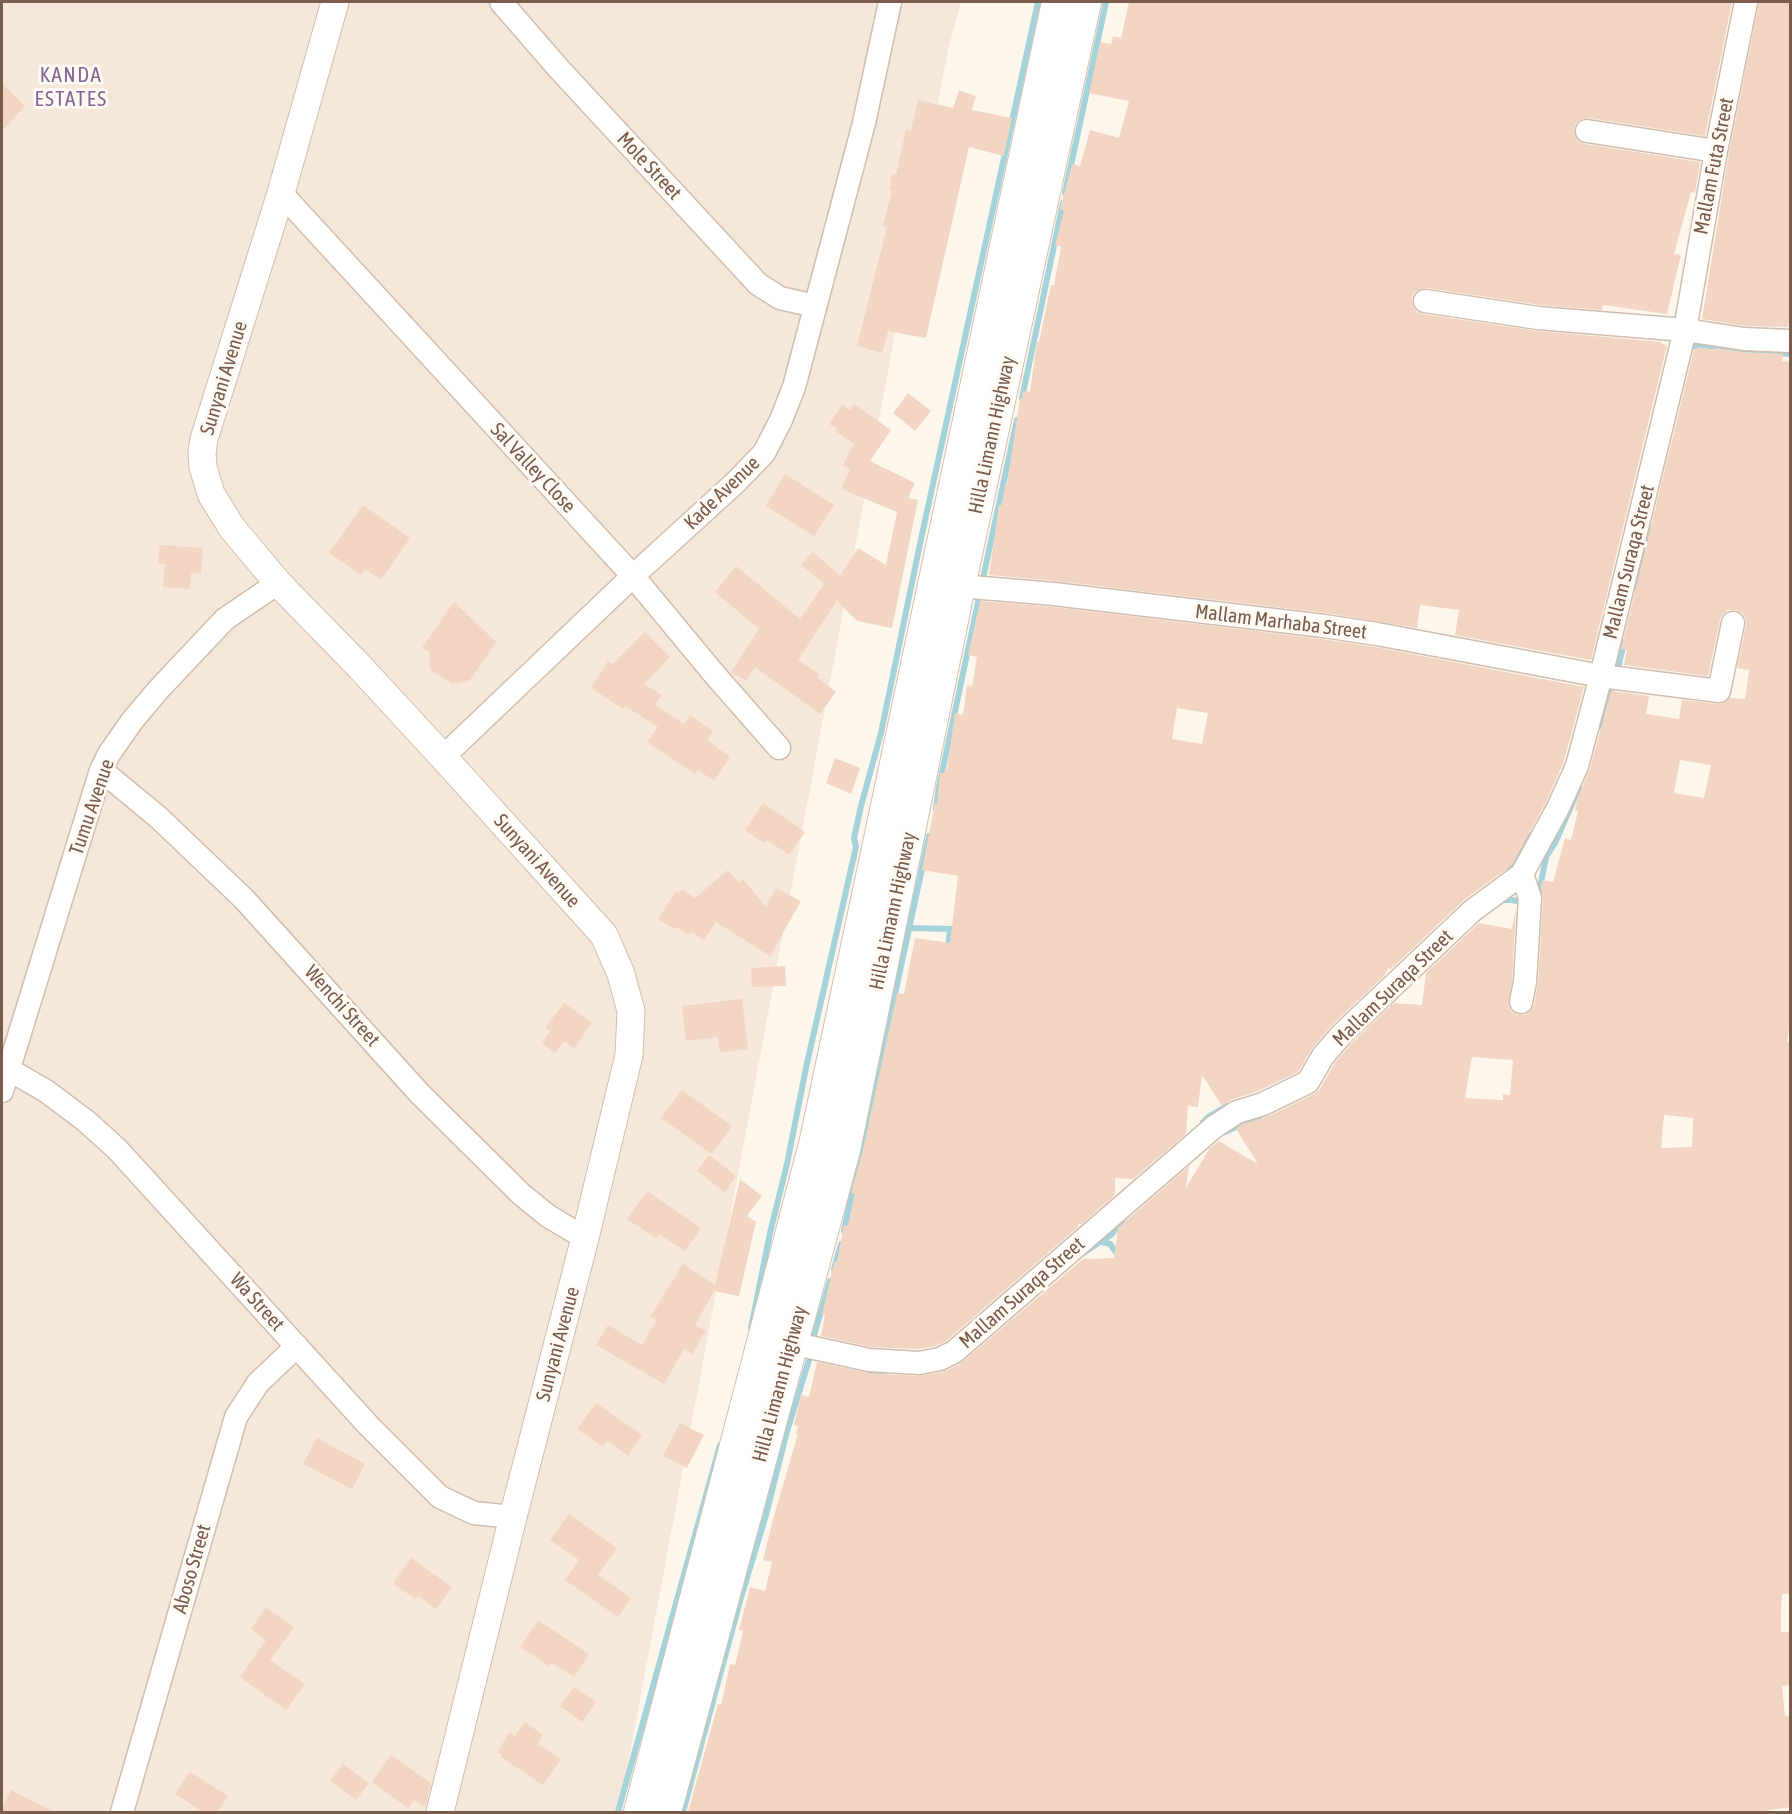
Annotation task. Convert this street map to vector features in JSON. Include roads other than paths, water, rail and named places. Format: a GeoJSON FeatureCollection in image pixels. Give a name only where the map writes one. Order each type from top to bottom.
{"type":"FeatureCollection","features":[{"type":"Feature","properties":{"kind":"main road","name":"Hilla Limann Highway"},"geometry":{"type":"LineString","coordinates":[[640,1812],[816,1140],[1058,2]]}},
{"type":"Feature","properties":{"kind":"main road","name":"Hilla Limann Highway"},"geometry":{"type":"LineString","coordinates":[[665,1812],[844,1150],[959,586],[1085,2]]}},
{"type":"Feature","properties":{"kind":"street","name":"Sunyani Avenue"},"geometry":{"type":"LineString","coordinates":[[335,2],[281,193],[204,439],[203,467],[211,494],[232,528],[278,583],[351,657],[604,936],[621,974],[631,1011],[629,1054],[585,1238],[440,1812]]}},
{"type":"Feature","properties":{"kind":"street","name":"Mole Street"},"geometry":{"type":"LineString","coordinates":[[501,2],[560,70],[758,284],[780,298],[815,306]]}},
{"type":"Feature","properties":{"kind":"street","name":"Kade Avenue"},"geometry":{"type":"LineString","coordinates":[[443,757],[633,576],[736,482],[764,453],[781,420],[794,387],[864,123],[890,2]]}},
{"type":"Feature","properties":{"kind":"street","name":"Mallam Futa Street"},"geometry":{"type":"LineString","coordinates":[[1685,330],[1716,151],[1746,2]]}},
{"type":"Feature","properties":{"kind":"street"},"geometry":{"type":"LineString","coordinates":[[1587,131],[1716,151]]}},
{"type":"Feature","properties":{"kind":"street","name":"Sal Valley Close"},"geometry":{"type":"LineString","coordinates":[[281,193],[633,576],[779,748]]}},
{"type":"Feature","properties":{"kind":"street"},"geometry":{"type":"LineString","coordinates":[[1425,301],[1538,318],[1685,330],[1744,339],[1791,341]]}},
{"type":"Feature","properties":{"kind":"street","name":"Mallam Suraqa Street"},"geometry":{"type":"LineString","coordinates":[[791,1343],[869,1360],[895,1362],[919,1363],[940,1359],[954,1352],[1214,1127],[1237,1112],[1263,1104],[1308,1082],[1323,1056],[1342,1034],[1472,911],[1522,874],[1549,825],[1577,766],[1685,330]]}},
{"type":"Feature","properties":{"kind":"street","name":"Tumu Avenue"},"geometry":{"type":"LineString","coordinates":[[2,1091],[101,770],[109,754],[132,721],[159,689],[225,619],[278,583]]}},
{"type":"Feature","properties":{"kind":"street","name":"Mallam Marhaba Street"},"geometry":{"type":"LineString","coordinates":[[959,586],[1054,594],[1324,626],[1601,676],[1719,691],[1733,623]]}},
{"type":"Feature","properties":{"kind":"street","name":"Wenchi Street"},"geometry":{"type":"LineString","coordinates":[[101,770],[158,817],[244,899],[420,1094],[521,1194],[548,1216],[585,1238]]}},
{"type":"Feature","properties":{"kind":"street"},"geometry":{"type":"LineString","coordinates":[[1521,1002],[1525,982],[1530,898],[1522,874]]}},
{"type":"Feature","properties":{"kind":"street","name":"Wa Street"},"geometry":{"type":"LineString","coordinates":[[8,1069],[86,1120],[117,1149],[369,1426],[440,1497],[474,1513],[513,1517]]}},
{"type":"Feature","properties":{"kind":"street","name":"Aboso Street"},"geometry":{"type":"LineString","coordinates":[[122,1812],[236,1418],[258,1383],[297,1346]]}},
{"type":"Feature","properties":{"kind":"waterway"},"geometry":{"type":"LineString","coordinates":[[751,1328],[807,1063],[856,847],[854,838],[881,733],[1038,2]]}},
{"type":"Feature","properties":{"kind":"waterway"},"geometry":{"type":"LineString","coordinates":[[1065,193],[1106,2]]}},
{"type":"Feature","properties":{"kind":"waterway"},"geometry":{"type":"LineString","coordinates":[[1022,398],[1063,203]]}},
{"type":"Feature","properties":{"kind":"waterway"},"geometry":{"type":"LineString","coordinates":[[1687,348],[1700,345],[1790,354]]}},
{"type":"Feature","properties":{"kind":"waterway"},"geometry":{"type":"LineString","coordinates":[[982,583],[1017,420]]}},
{"type":"Feature","properties":{"kind":"waterway"},"geometry":{"type":"LineString","coordinates":[[1636,588],[1648,527]]}},
{"type":"Feature","properties":{"kind":"waterway"},"geometry":{"type":"LineString","coordinates":[[936,809],[980,593]]}},
{"type":"Feature","properties":{"kind":"waterway"},"geometry":{"type":"LineString","coordinates":[[1617,673],[1624,642]]}},
{"type":"Feature","properties":{"kind":"waterway"},"geometry":{"type":"LineString","coordinates":[[1599,727],[1613,682]]}},
{"type":"Feature","properties":{"kind":"waterway"},"geometry":{"type":"LineString","coordinates":[[1538,898],[1546,857],[1555,843],[1579,788]]}},
{"type":"Feature","properties":{"kind":"waterway"},"geometry":{"type":"LineString","coordinates":[[1507,874],[1531,835]]}},
{"type":"Feature","properties":{"kind":"waterway"},"geometry":{"type":"LineString","coordinates":[[844,1231],[929,836]]}},
{"type":"Feature","properties":{"kind":"waterway"},"geometry":{"type":"LineString","coordinates":[[1500,900],[1526,903]]}},
{"type":"Feature","properties":{"kind":"waterway"},"geometry":{"type":"LineString","coordinates":[[909,928],[954,929]]}},
{"type":"Feature","properties":{"kind":"waterway"},"geometry":{"type":"LineString","coordinates":[[948,950],[950,929]]}},
{"type":"Feature","properties":{"kind":"waterway"},"geometry":{"type":"LineString","coordinates":[[1203,1122],[1227,1106]]}},
{"type":"Feature","properties":{"kind":"waterway"},"geometry":{"type":"LineString","coordinates":[[1225,1132],[1260,1116]]}},
{"type":"Feature","properties":{"kind":"waterway"},"geometry":{"type":"LineString","coordinates":[[1085,1252],[1112,1234],[1124,1218]]}},
{"type":"Feature","properties":{"kind":"waterway"},"geometry":{"type":"LineString","coordinates":[[1102,1242],[1110,1244],[1120,1255]]}},
{"type":"Feature","properties":{"kind":"waterway"},"geometry":{"type":"LineString","coordinates":[[834,1269],[841,1244]]}},
{"type":"Feature","properties":{"kind":"waterway"},"geometry":{"type":"LineString","coordinates":[[683,1812],[830,1281]]}},
{"type":"Feature","properties":{"kind":"waterway"},"geometry":{"type":"LineString","coordinates":[[867,1381],[870,1372],[884,1371]]}},
{"type":"Feature","properties":{"kind":"waterway"},"geometry":{"type":"LineString","coordinates":[[618,1812],[720,1445]]}},
{"type":"Feature","properties":{"kind":"district","name":"KANDA ESTATES"},"geometry":{"type":"Point","coordinates":[71,87]}}]}
